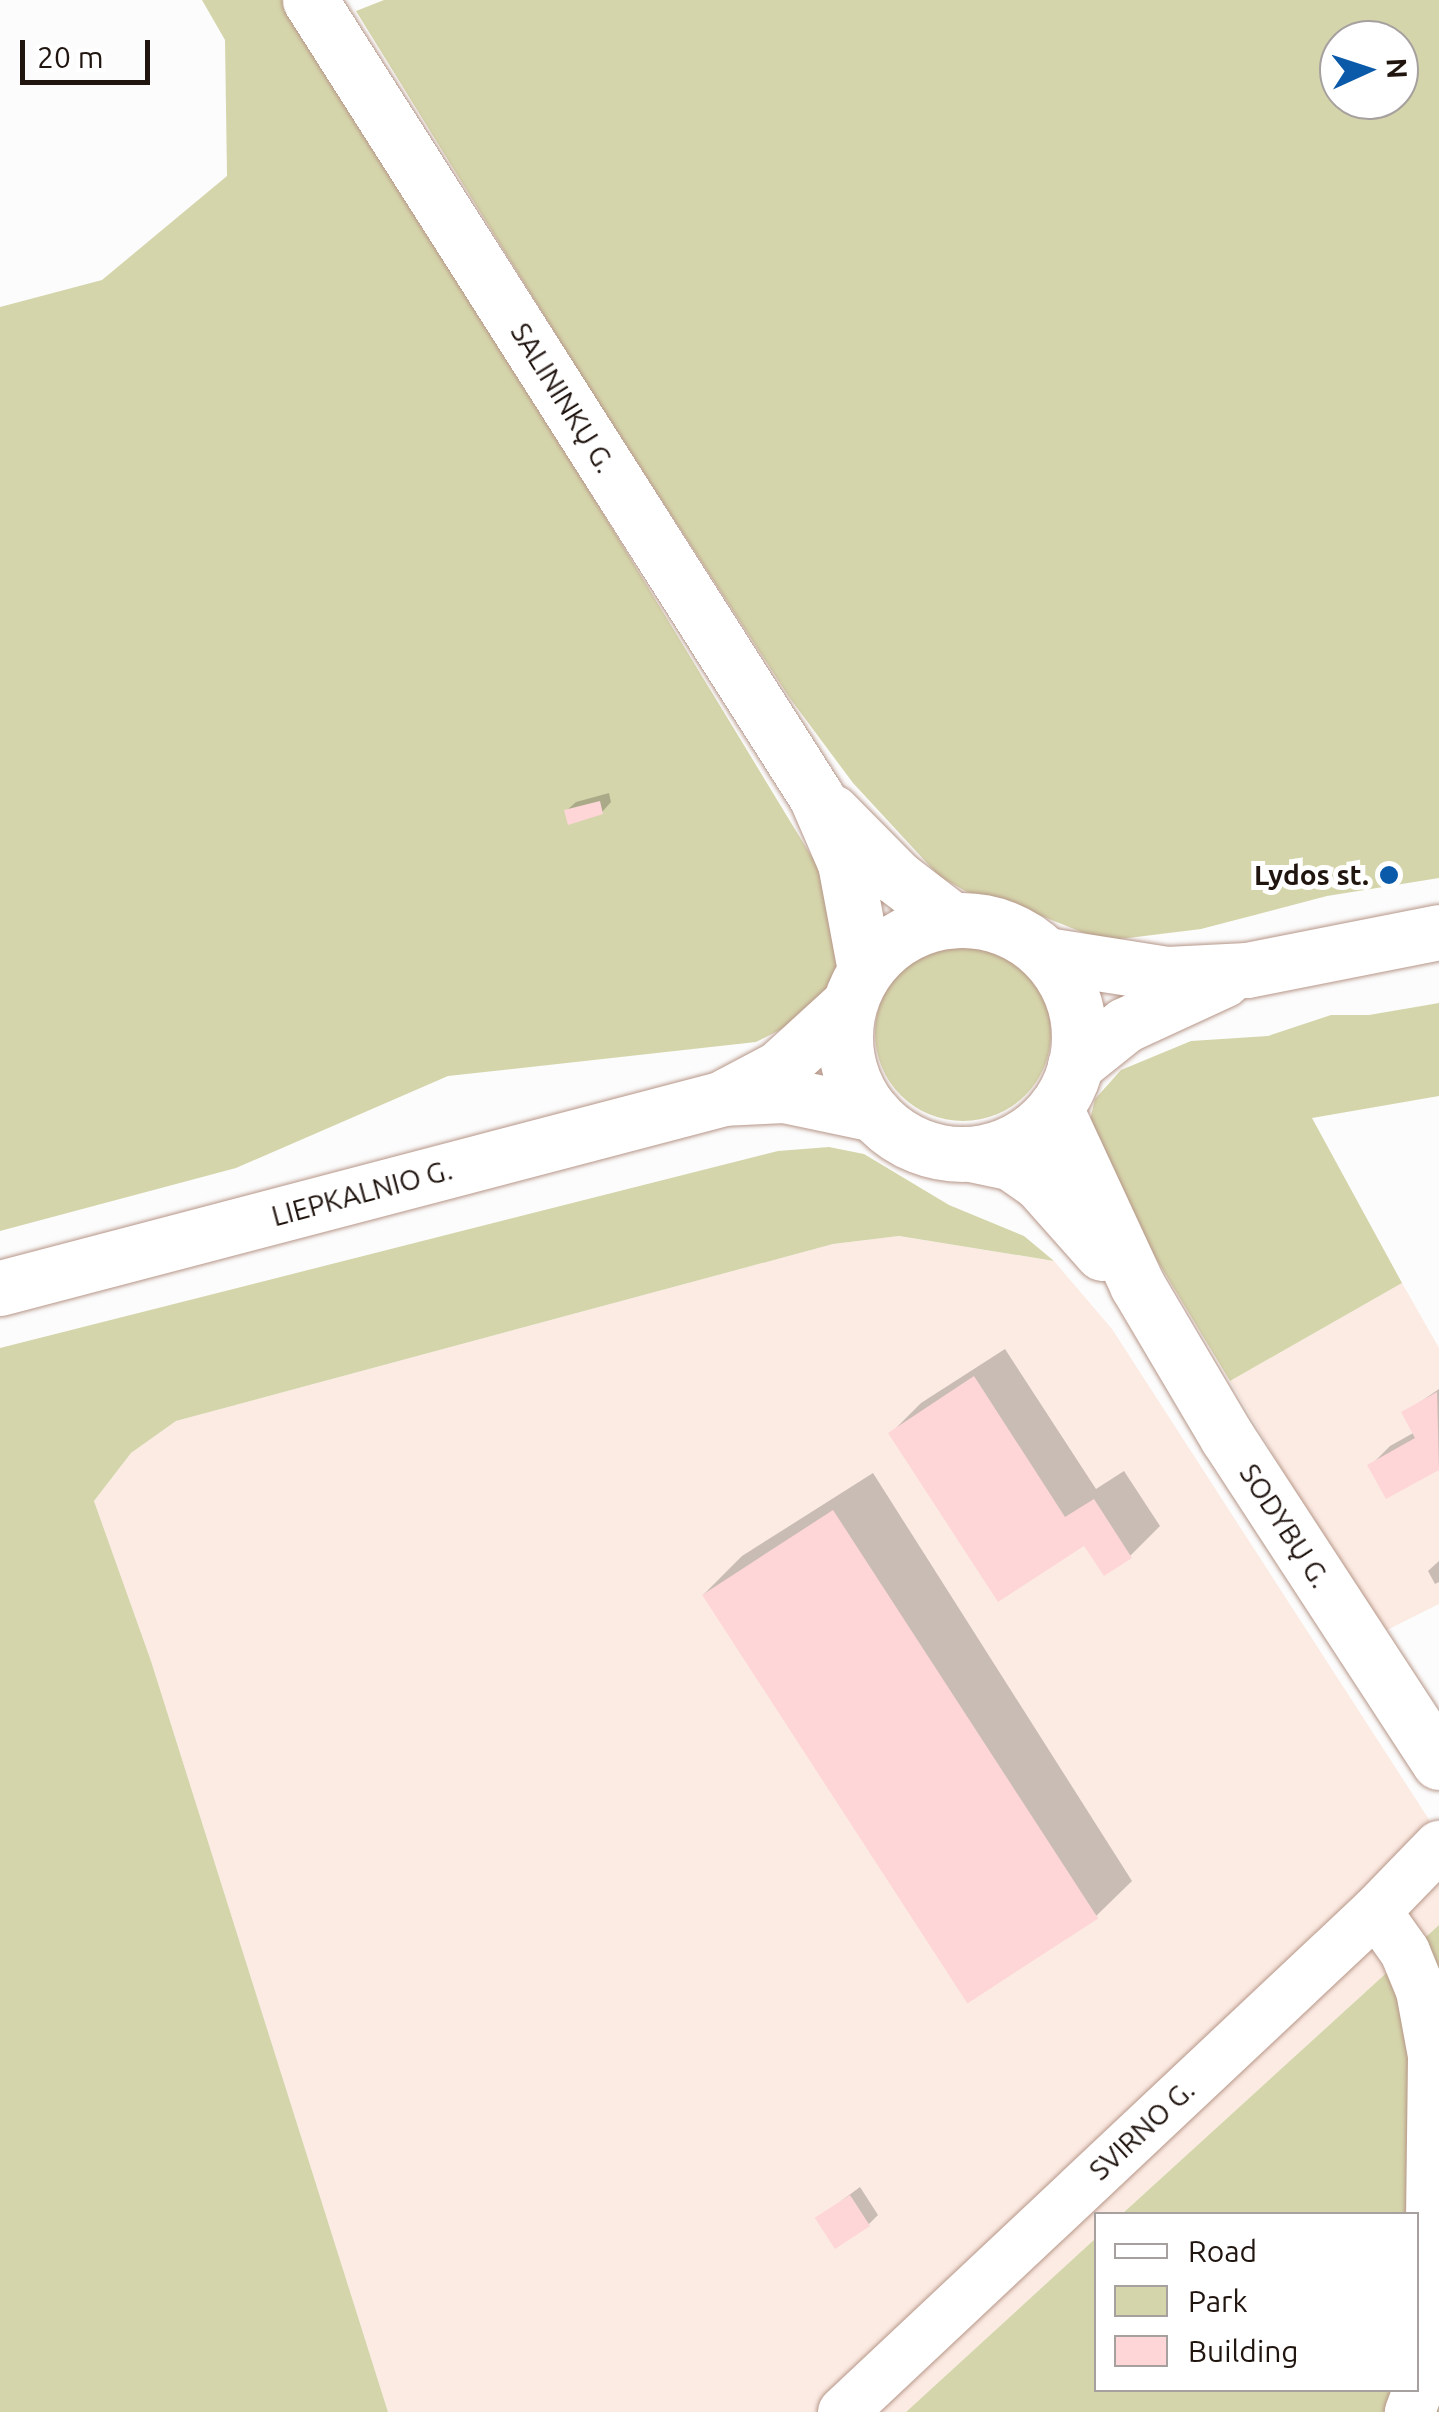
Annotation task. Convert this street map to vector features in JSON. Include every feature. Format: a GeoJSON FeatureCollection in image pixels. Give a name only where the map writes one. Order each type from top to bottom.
{"type":"FeatureCollection","features":[{"type":"Feature","properties":{"kind":"main road","name":"SALININKŲ G."},"geometry":{"type":"LineString","coordinates":[[310,0],[816,796],[845,862],[857,987]]}},
{"type":"Feature","properties":{"kind":"main road","name":"SALININKŲ G."},"geometry":{"type":"LineString","coordinates":[[816,796],[896,877],[952,920]]}},
{"type":"Feature","properties":{"kind":"main road"},"geometry":{"type":"LineString","coordinates":[[724,1098],[779,1068],[903,935],[952,920],[1003,927],[1046,955],[1167,974],[1246,970],[1439,932]]}},
{"type":"Feature","properties":{"kind":"main road"},"geometry":{"type":"LineString","coordinates":[[1046,955],[1075,1006],[1079,1036],[1065,1086]]}},
{"type":"Feature","properties":{"kind":"main road"},"geometry":{"type":"LineString","coordinates":[[857,987],[847,1062],[857,1090],[874,1114],[918,1145],[971,1154],[1002,1147],[1032,1131],[1065,1086],[1125,1025],[1246,970]]}},
{"type":"Feature","properties":{"kind":"main road","name":"SODYBŲ G."},"geometry":{"type":"LineString","coordinates":[[1065,1086],[1137,1285],[1227,1437],[1439,1762]]}},
{"type":"Feature","properties":{"kind":"main road"},"geometry":{"type":"LineString","coordinates":[[724,1098],[784,1095],[874,1114]]}},
{"type":"Feature","properties":{"kind":"main road","name":"LIEPKALNIO G."},"geometry":{"type":"LineString","coordinates":[[0,1288],[724,1098]]}},
{"type":"Feature","properties":{"kind":"main road","name":"SODYBŲ G."},"geometry":{"type":"LineString","coordinates":[[971,1154],[1010,1162],[1039,1182],[1087,1239],[1137,1285]]}},
{"type":"Feature","properties":{"kind":"street","name":"SVIRNO G."},"geometry":{"type":"LineString","coordinates":[[843,2412],[1376,1911],[1439,1846]]}},
{"type":"Feature","properties":{"kind":"street"},"geometry":{"type":"LineString","coordinates":[[1376,1911],[1405,1952],[1421,1991],[1433,2056],[1430,2292],[1419,2387]]}},
{"type":"Feature","properties":{"kind":"shaded area"},"geometry":{"type":"Polygon","coordinates":[[[898,1236],[1054,1261],[1112,1329],[1439,1835],[1439,1925],[1124,2212],[1094,2212],[1094,2240],[906,2412],[388,2412],[151,1661],[94,1501],[131,1453],[176,1421],[833,1244],[898,1236]]]}},
{"type":"Feature","properties":{"kind":"shaded area"},"geometry":{"type":"Polygon","coordinates":[[[1402,1283],[1439,1348],[1439,1604],[1379,1634],[1230,1381],[1402,1283]]]}},
{"type":"Feature","properties":{"kind":"green space"},"geometry":{"type":"Polygon","coordinates":[[[202,0],[291,0],[835,895],[838,969],[820,1000],[792,1024],[756,1042],[448,1076],[236,1168],[0,1231],[0,307],[102,280],[227,176],[225,40],[202,0]]]}},
{"type":"Feature","properties":{"kind":"green space"},"geometry":{"type":"Polygon","coordinates":[[[384,0],[1439,0],[1439,878],[1327,896],[1201,929],[1104,941],[1014,905],[967,892],[939,876],[853,783],[789,697],[587,385],[356,11],[384,0]]]}},
{"type":"Feature","properties":{"kind":"green space"},"geometry":{"type":"Polygon","coordinates":[[[963,945],[996,952],[1025,971],[1044,1000],[1051,1033],[1044,1066],[1025,1095],[996,1114],[963,1121],[930,1114],[901,1095],[882,1066],[875,1033],[882,1000],[901,971],[930,952],[963,945]]]}},
{"type":"Feature","properties":{"kind":"green space"},"geometry":{"type":"Polygon","coordinates":[[[1439,1003],[1439,1096],[1312,1118],[1402,1283],[1230,1381],[1094,1156],[1089,1124],[1095,1099],[1121,1070],[1191,1041],[1268,1036],[1331,1015],[1369,1015],[1439,1003]]]}},
{"type":"Feature","properties":{"kind":"green space"},"geometry":{"type":"Polygon","coordinates":[[[829,1147],[864,1154],[949,1205],[1024,1236],[1054,1261],[899,1236],[833,1244],[176,1421],[131,1453],[94,1501],[151,1661],[388,2412],[0,2412],[0,1348],[778,1151],[829,1147]]]}},
{"type":"Feature","properties":{"kind":"green space"},"geometry":{"type":"Polygon","coordinates":[[[1439,1925],[1439,2412],[906,2412],[1094,2240],[1094,2392],[1419,2392],[1419,2212],[1124,2212],[1439,1925]]]}},
{"type":"Feature","properties":{"kind":"building"},"geometry":{"type":"Polygon","coordinates":[[[600,801],[603,814],[568,825],[564,810],[600,801]]]}},
{"type":"Feature","properties":{"kind":"building"},"geometry":{"type":"Polygon","coordinates":[[[974,1376],[1065,1517],[1094,1499],[1132,1558],[1104,1576],[1084,1546],[998,1602],[888,1433],[974,1376]]]}},
{"type":"Feature","properties":{"kind":"building"},"geometry":{"type":"Polygon","coordinates":[[[1437,1392],[1439,1470],[1386,1499],[1367,1465],[1415,1438],[1401,1412],[1437,1392]]]}},
{"type":"Feature","properties":{"kind":"building"},"geometry":{"type":"Polygon","coordinates":[[[833,1510],[1098,1918],[967,2003],[702,1595],[833,1510]]]}},
{"type":"Feature","properties":{"kind":"building"},"geometry":{"type":"Polygon","coordinates":[[[850,2195],[870,2226],[835,2249],[815,2218],[850,2195]]]}},
{"type":"Feature","properties":{"kind":"place","name":"Lydos st."},"geometry":{"type":"Point","coordinates":[1389,875]}}]}
